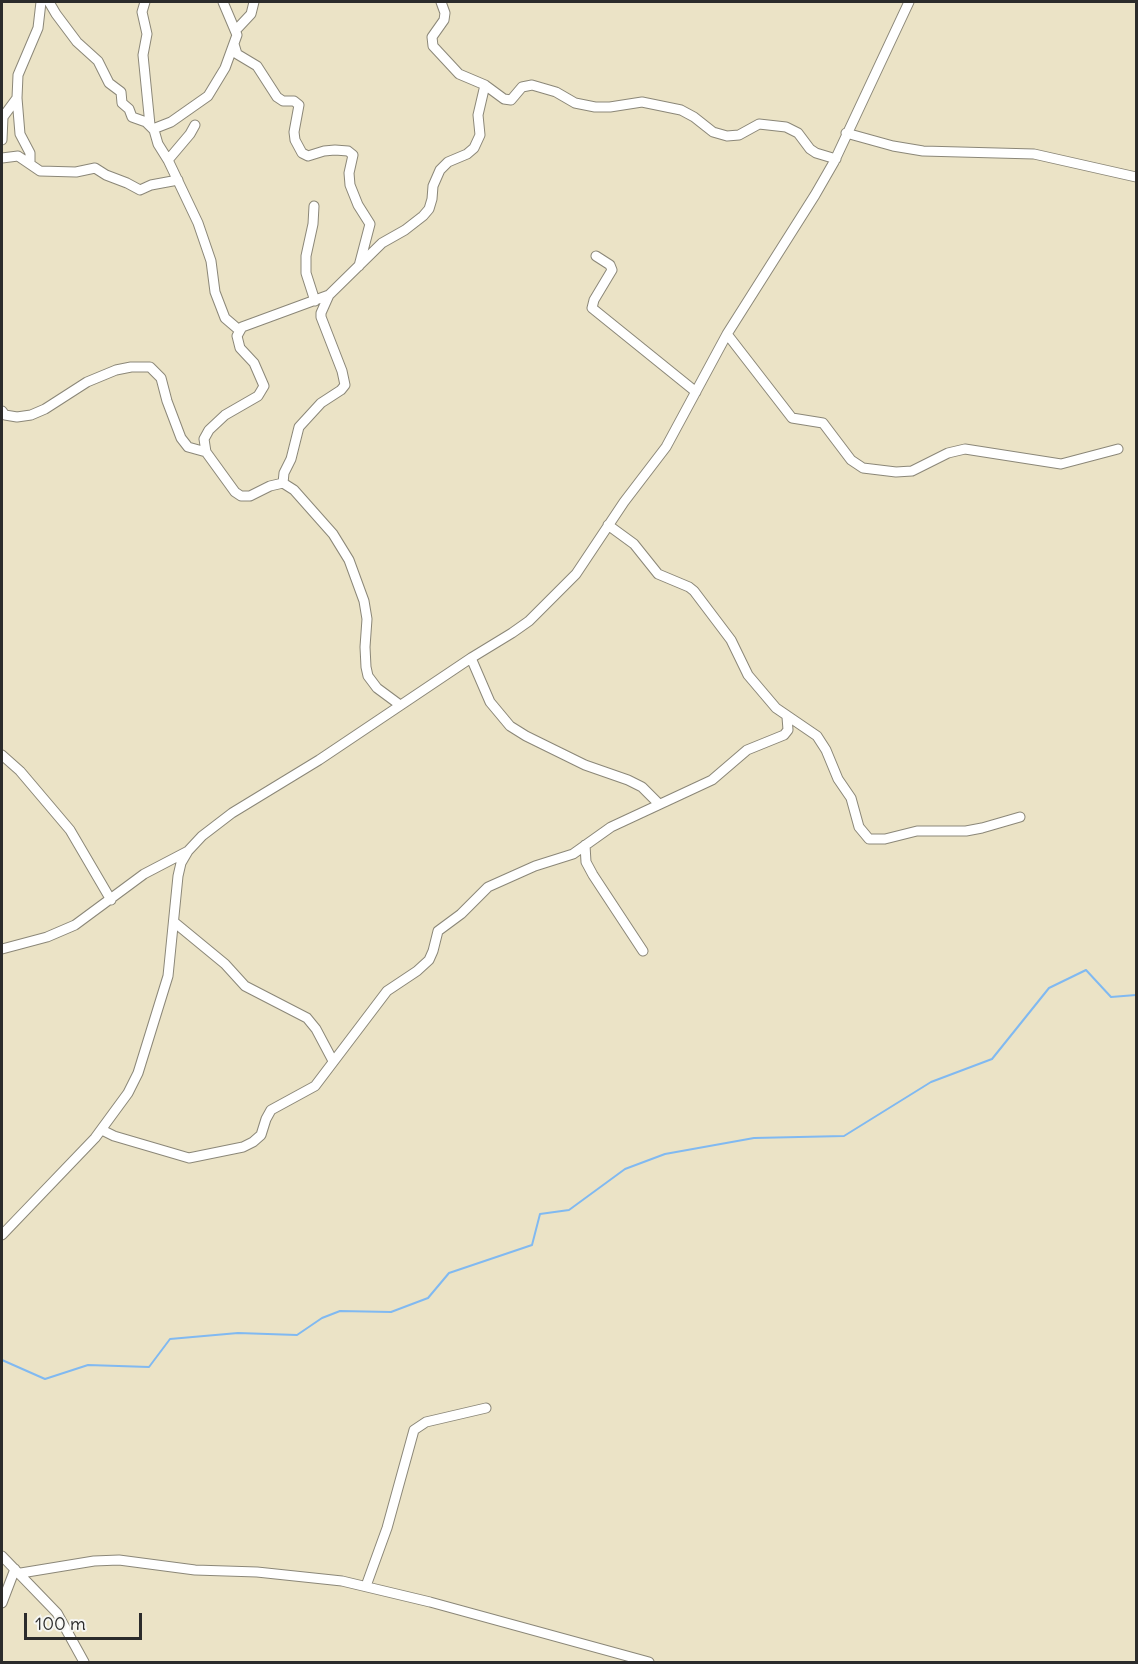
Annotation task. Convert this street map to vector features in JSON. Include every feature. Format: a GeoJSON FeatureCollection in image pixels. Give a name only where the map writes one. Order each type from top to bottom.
{"type":"FeatureCollection","features":[{"type":"Feature","properties":{"kind":"street"},"geometry":{"type":"LineString","coordinates":[[30,164],[30,153],[20,134],[18,75],[38,28],[41,2]]}},
{"type":"Feature","properties":{"kind":"street"},"geometry":{"type":"LineString","coordinates":[[49,2],[77,42],[98,60],[110,84],[121,92],[122,103],[129,109],[132,117],[152,127],[171,123],[210,94],[225,68],[234,44],[236,30],[223,2]]}},
{"type":"Feature","properties":{"kind":"street"},"geometry":{"type":"LineString","coordinates":[[146,2],[142,12],[147,34],[143,55],[152,127],[159,146],[198,223],[211,261],[215,292],[225,318],[239,330]]}},
{"type":"Feature","properties":{"kind":"street"},"geometry":{"type":"LineString","coordinates":[[236,30],[251,14],[254,2]]}},
{"type":"Feature","properties":{"kind":"street"},"geometry":{"type":"LineString","coordinates":[[441,2],[445,13],[444,20],[432,37],[432,44],[459,74],[485,85],[508,100],[513,99],[522,87],[532,85],[556,92],[575,103],[595,107],[642,102],[681,110],[713,132],[727,136],[739,135],[759,124],[786,127],[798,133],[816,153],[836,159]]}},
{"type":"Feature","properties":{"kind":"street"},"geometry":{"type":"LineString","coordinates":[[2,1235],[102,1130],[128,1093],[138,1072],[166,985],[178,876],[181,863],[188,851],[202,836],[232,813],[319,760],[471,658],[520,628],[583,565],[608,525],[666,447],[727,334],[836,159],[846,133],[909,2]]}},
{"type":"Feature","properties":{"kind":"street"},"geometry":{"type":"LineString","coordinates":[[234,44],[237,54],[255,64],[276,97],[283,101],[294,101],[299,105],[294,132],[302,153],[308,156],[335,150],[348,151],[353,155],[349,173],[350,185],[358,205],[370,224],[358,266]]}},
{"type":"Feature","properties":{"kind":"street"},"geometry":{"type":"LineString","coordinates":[[284,483],[284,473],[291,459],[299,427],[321,403],[345,385],[342,371],[321,318],[329,296],[382,243],[405,230],[429,209],[433,186],[440,170],[448,162],[466,154],[477,144],[480,130],[478,115],[485,85]]}},
{"type":"Feature","properties":{"kind":"street"},"geometry":{"type":"LineString","coordinates":[[2,140],[3,117],[17,98]]}},
{"type":"Feature","properties":{"kind":"street"},"geometry":{"type":"LineString","coordinates":[[168,160],[190,134],[195,124]]}},
{"type":"Feature","properties":{"kind":"street"},"geometry":{"type":"LineString","coordinates":[[846,133],[893,146],[923,151],[1034,154],[1137,177]]}},
{"type":"Feature","properties":{"kind":"street"},"geometry":{"type":"LineString","coordinates":[[2,158],[15,156],[40,171],[76,172],[95,168],[140,190],[151,185],[178,180]]}},
{"type":"Feature","properties":{"kind":"street"},"geometry":{"type":"LineString","coordinates":[[314,206],[313,224],[306,256],[306,273],[315,301]]}},
{"type":"Feature","properties":{"kind":"street"},"geometry":{"type":"LineString","coordinates":[[596,256],[610,265],[612,270],[594,300],[592,308],[696,392]]}},
{"type":"Feature","properties":{"kind":"street"},"geometry":{"type":"LineString","coordinates":[[329,296],[239,330],[237,336],[240,348],[254,363],[264,386],[258,396],[225,415],[209,430],[204,439],[206,452],[231,488],[241,496],[250,496],[270,486],[284,483],[294,490],[333,534],[357,577],[367,611],[365,647],[368,676],[377,688],[400,705]]}},
{"type":"Feature","properties":{"kind":"street"},"geometry":{"type":"LineString","coordinates":[[727,334],[792,418],[823,423],[851,460],[863,468],[896,472],[912,471],[948,453],[965,449],[1061,464],[1118,449]]}},
{"type":"Feature","properties":{"kind":"street"},"geometry":{"type":"LineString","coordinates":[[2,411],[5,415],[11,416],[31,415],[87,382],[116,370],[131,367],[150,368],[155,370],[161,378],[178,433],[188,447],[206,452]]}},
{"type":"Feature","properties":{"kind":"street"},"geometry":{"type":"LineString","coordinates":[[608,525],[634,544],[658,574],[694,591],[731,640],[748,675],[776,708],[811,731],[822,743],[838,779],[851,798],[859,827],[868,839],[885,839],[917,831],[966,831],[1020,817]]}},
{"type":"Feature","properties":{"kind":"street"},"geometry":{"type":"LineString","coordinates":[[471,658],[490,702],[510,726],[585,765],[642,787],[659,804]]}},
{"type":"Feature","properties":{"kind":"street"},"geometry":{"type":"LineString","coordinates":[[102,1130],[114,1136],[189,1158],[243,1147],[254,1142],[261,1136],[271,1110],[315,1086],[387,991],[429,960],[440,929],[488,887],[535,866],[573,854],[611,827],[712,780],[747,750],[784,735],[788,730],[787,717]]}},
{"type":"Feature","properties":{"kind":"street"},"geometry":{"type":"LineString","coordinates":[[2,755],[20,771],[70,830],[111,900]]}},
{"type":"Feature","properties":{"kind":"street"},"geometry":{"type":"LineString","coordinates":[[585,845],[586,862],[593,875],[643,951]]}},
{"type":"Feature","properties":{"kind":"street"},"geometry":{"type":"LineString","coordinates":[[2,950],[46,937],[75,925],[144,874],[188,851]]}},
{"type":"Feature","properties":{"kind":"street"},"geometry":{"type":"LineString","coordinates":[[174,922],[225,964],[245,986],[307,1018],[316,1029],[333,1061]]}},
{"type":"Feature","properties":{"kind":"street"},"geometry":{"type":"LineString","coordinates":[[366,1586],[387,1528],[414,1430],[426,1422],[486,1408]]}},
{"type":"Feature","properties":{"kind":"street"},"geometry":{"type":"LineString","coordinates":[[2,1556],[57,1613],[84,1662]]}},
{"type":"Feature","properties":{"kind":"street"},"geometry":{"type":"LineString","coordinates":[[18,1571],[119,1560],[195,1570],[315,1577],[366,1586],[649,1662]]}},
{"type":"Feature","properties":{"kind":"street"},"geometry":{"type":"LineString","coordinates":[[2,1603],[18,1571]]}},
{"type":"Feature","properties":{"kind":"waterway"},"geometry":{"type":"LineString","coordinates":[[2,1360],[45,1379],[88,1365],[149,1367],[170,1339],[238,1333],[297,1335],[322,1318],[340,1311],[391,1312],[428,1298],[449,1273],[532,1245],[540,1214],[569,1210],[625,1169],[665,1154],[754,1138],[844,1136],[931,1082],[992,1059],[1049,988],[1086,970],[1111,997],[1136,995]]}}]}
